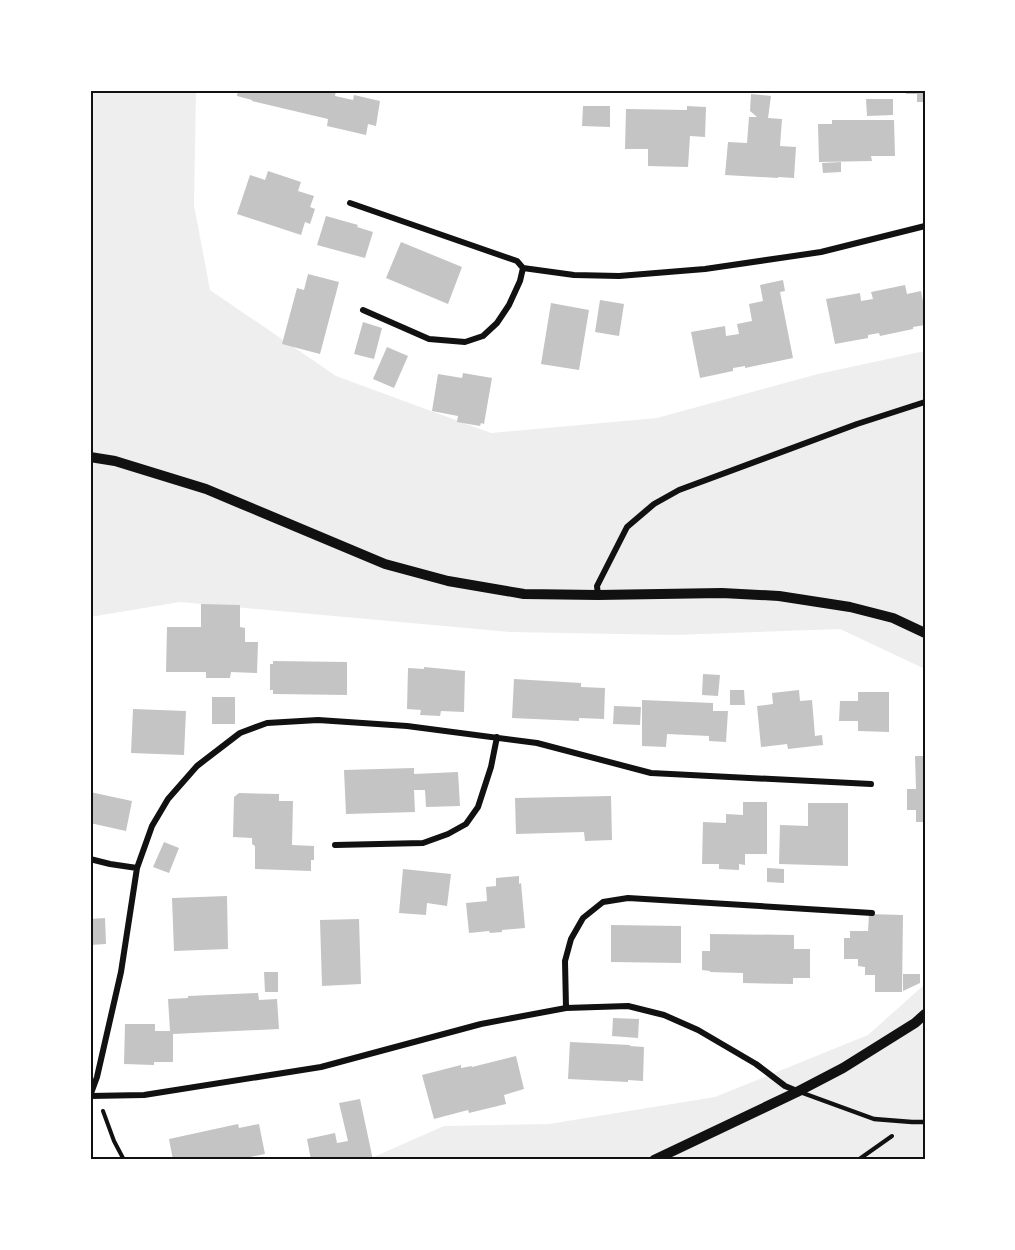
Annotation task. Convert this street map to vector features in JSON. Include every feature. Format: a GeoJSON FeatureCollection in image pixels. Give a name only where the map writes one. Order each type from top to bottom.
{"type":"FeatureCollection","features":[{"type":"Feature","properties":{"kind":"street"},"geometry":{"type":"LineString","coordinates":[[350,203],[517,261],[523,268],[574,275],[608,276],[705,269],[821,252],[925,226]]}},
{"type":"Feature","properties":{"kind":"street"},"geometry":{"type":"LineString","coordinates":[[363,310],[429,339],[465,342],[483,336],[497,323],[509,305],[523,268]]}},
{"type":"Feature","properties":{"kind":"street"},"geometry":{"type":"LineString","coordinates":[[598,595],[597,586],[627,527],[654,504],[680,490],[857,424],[925,402]]}},
{"type":"Feature","properties":{"kind":"street"},"geometry":{"type":"LineString","coordinates":[[90,457],[116,461],[206,489],[385,564],[448,581],[524,594],[722,593],[779,596],[893,618],[925,633]]}},
{"type":"Feature","properties":{"kind":"street"},"geometry":{"type":"LineString","coordinates":[[797,1092],[756,1064],[698,1030],[664,1015],[628,1006],[566,1008],[481,1024],[321,1067],[144,1095],[90,1096],[97,1077],[121,972],[137,867],[152,826],[168,799],[197,766],[240,733],[267,723],[318,720],[407,726],[537,743],[651,772],[871,784]]}},
{"type":"Feature","properties":{"kind":"street"},"geometry":{"type":"LineString","coordinates":[[335,845],[423,843],[448,834],[466,824],[478,807],[491,767],[497,737]]}},
{"type":"Feature","properties":{"kind":"street"},"geometry":{"type":"LineString","coordinates":[[90,859],[137,867]]}},
{"type":"Feature","properties":{"kind":"street"},"geometry":{"type":"LineString","coordinates":[[566,1008],[565,961],[571,939],[583,918],[603,902],[628,898],[872,913]]}},
{"type":"Feature","properties":{"kind":"street"},"geometry":{"type":"LineString","coordinates":[[654,1160],[843,1068],[915,1023],[925,1014]]}},
{"type":"Feature","properties":{"kind":"lane"},"geometry":{"type":"LineString","coordinates":[[797,1092],[820,1098],[874,1119],[925,1122]]}},
{"type":"Feature","properties":{"kind":"path"},"geometry":{"type":"LineString","coordinates":[[103,1109],[114,1141],[124,1160]]}},
{"type":"Feature","properties":{"kind":"path"},"geometry":{"type":"LineString","coordinates":[[858,1160],[912,1122]]}},
{"type":"Feature","properties":{"kind":"shaded area"},"geometry":{"type":"Polygon","coordinates":[[[90,90],[196,90],[194,205],[210,290],[336,376],[491,433],[657,418],[818,374],[925,351],[925,669],[840,629],[675,635],[510,632],[180,602],[90,617],[90,90]]]}},
{"type":"Feature","properties":{"kind":"shaded area"},"geometry":{"type":"Polygon","coordinates":[[[925,984],[925,1160],[367,1160],[444,1126],[549,1124],[715,1097],[868,1035],[925,984]]]}},
{"type":"Feature","properties":{"kind":"building"},"geometry":{"type":"Polygon","coordinates":[[[238,90],[336,90],[335,96],[353,100],[354,95],[380,101],[376,126],[368,124],[366,135],[327,126],[328,119],[252,101],[237,96],[238,90]]]}},
{"type":"Feature","properties":{"kind":"building"},"geometry":{"type":"Polygon","coordinates":[[[906,90],[925,90],[925,102],[917,102],[917,94],[906,94],[906,90]]]}},
{"type":"Feature","properties":{"kind":"building"},"geometry":{"type":"Polygon","coordinates":[[[751,94],[771,96],[768,118],[782,119],[780,146],[796,147],[794,178],[725,175],[728,142],[747,143],[749,117],[757,117],[750,111],[751,94]]]}},
{"type":"Feature","properties":{"kind":"building"},"geometry":{"type":"Polygon","coordinates":[[[866,99],[893,99],[893,115],[867,116],[866,99]]]}},
{"type":"Feature","properties":{"kind":"building"},"geometry":{"type":"Polygon","coordinates":[[[583,106],[610,106],[610,127],[582,126],[583,106]]]}},
{"type":"Feature","properties":{"kind":"building"},"geometry":{"type":"Polygon","coordinates":[[[687,106],[706,107],[705,137],[690,136],[688,167],[648,166],[648,149],[625,149],[626,109],[687,110],[687,106]]]}},
{"type":"Feature","properties":{"kind":"building"},"geometry":{"type":"Polygon","coordinates":[[[832,120],[894,120],[895,156],[871,156],[872,161],[819,162],[818,124],[832,124],[832,120]]]}},
{"type":"Feature","properties":{"kind":"building"},"geometry":{"type":"Polygon","coordinates":[[[841,162],[841,172],[823,173],[822,163],[841,162]]]}},
{"type":"Feature","properties":{"kind":"building"},"geometry":{"type":"Polygon","coordinates":[[[268,171],[301,182],[298,191],[314,196],[310,207],[315,209],[310,224],[305,222],[301,235],[237,214],[250,175],[265,180],[268,171]]]}},
{"type":"Feature","properties":{"kind":"building"},"geometry":{"type":"Polygon","coordinates":[[[326,216],[373,232],[365,258],[317,245],[326,216]]]}},
{"type":"Feature","properties":{"kind":"building"},"geometry":{"type":"Polygon","coordinates":[[[401,242],[462,267],[448,304],[386,278],[401,242]]]}},
{"type":"Feature","properties":{"kind":"building"},"geometry":{"type":"Polygon","coordinates":[[[308,274],[339,282],[320,354],[282,344],[297,288],[304,290],[308,274]]]}},
{"type":"Feature","properties":{"kind":"building"},"geometry":{"type":"Polygon","coordinates":[[[783,280],[785,291],[780,292],[793,358],[745,368],[745,366],[733,368],[733,371],[700,378],[691,332],[725,326],[726,336],[739,334],[737,324],[752,321],[749,304],[763,301],[760,285],[783,280]]]}},
{"type":"Feature","properties":{"kind":"building"},"geometry":{"type":"Polygon","coordinates":[[[905,285],[907,294],[921,291],[925,325],[880,336],[879,333],[868,335],[868,338],[835,344],[826,299],[860,293],[861,301],[873,299],[871,292],[905,285]]]}},
{"type":"Feature","properties":{"kind":"building"},"geometry":{"type":"Polygon","coordinates":[[[600,300],[624,304],[619,336],[595,332],[600,300]]]}},
{"type":"Feature","properties":{"kind":"building"},"geometry":{"type":"Polygon","coordinates":[[[551,303],[589,310],[579,370],[541,364],[551,303]]]}},
{"type":"Feature","properties":{"kind":"building"},"geometry":{"type":"Polygon","coordinates":[[[363,322],[382,328],[374,359],[354,354],[363,322]]]}},
{"type":"Feature","properties":{"kind":"building"},"geometry":{"type":"Polygon","coordinates":[[[387,347],[408,356],[394,388],[373,379],[387,347]]]}},
{"type":"Feature","properties":{"kind":"building"},"geometry":{"type":"Polygon","coordinates":[[[463,373],[492,378],[484,424],[481,423],[480,426],[457,422],[458,416],[432,411],[438,374],[462,378],[463,373]]]}},
{"type":"Feature","properties":{"kind":"building"},"geometry":{"type":"Polygon","coordinates":[[[201,604],[240,605],[240,627],[245,628],[245,642],[258,642],[257,673],[231,672],[230,678],[206,678],[206,672],[166,672],[167,627],[201,627],[201,604]]]}},
{"type":"Feature","properties":{"kind":"building"},"geometry":{"type":"Polygon","coordinates":[[[273,661],[347,662],[347,695],[273,694],[273,690],[270,690],[270,664],[273,664],[273,661]]]}},
{"type":"Feature","properties":{"kind":"building"},"geometry":{"type":"Polygon","coordinates":[[[424,667],[465,671],[464,712],[441,711],[440,716],[420,715],[421,710],[407,709],[408,668],[424,669],[424,667]]]}},
{"type":"Feature","properties":{"kind":"building"},"geometry":{"type":"Polygon","coordinates":[[[703,674],[720,675],[718,696],[702,695],[703,674]]]}},
{"type":"Feature","properties":{"kind":"building"},"geometry":{"type":"Polygon","coordinates":[[[514,679],[581,683],[581,687],[605,688],[604,719],[579,718],[579,721],[512,718],[514,679]]]}},
{"type":"Feature","properties":{"kind":"building"},"geometry":{"type":"Polygon","coordinates":[[[730,690],[744,690],[745,705],[730,705],[730,690]]]}},
{"type":"Feature","properties":{"kind":"building"},"geometry":{"type":"Polygon","coordinates":[[[799,690],[800,701],[812,700],[815,736],[822,735],[823,745],[788,749],[787,744],[761,747],[757,706],[773,704],[772,693],[799,690]]]}},
{"type":"Feature","properties":{"kind":"building"},"geometry":{"type":"Polygon","coordinates":[[[858,692],[889,692],[889,732],[858,731],[858,721],[839,721],[840,701],[858,701],[858,692]]]}},
{"type":"Feature","properties":{"kind":"building"},"geometry":{"type":"Polygon","coordinates":[[[212,697],[235,697],[235,724],[212,724],[212,697]]]}},
{"type":"Feature","properties":{"kind":"building"},"geometry":{"type":"Polygon","coordinates":[[[642,700],[713,703],[713,711],[728,711],[726,742],[709,741],[709,736],[667,734],[666,747],[642,746],[642,700]]]}},
{"type":"Feature","properties":{"kind":"building"},"geometry":{"type":"Polygon","coordinates":[[[614,706],[641,707],[640,725],[613,724],[614,706]]]}},
{"type":"Feature","properties":{"kind":"building"},"geometry":{"type":"Polygon","coordinates":[[[133,709],[186,711],[184,755],[131,753],[133,709]]]}},
{"type":"Feature","properties":{"kind":"building"},"geometry":{"type":"Polygon","coordinates":[[[90,729],[93,729],[92,766],[90,766],[90,729]]]}},
{"type":"Feature","properties":{"kind":"building"},"geometry":{"type":"Polygon","coordinates":[[[915,756],[925,756],[925,822],[916,822],[916,810],[907,810],[907,789],[916,789],[915,756]]]}},
{"type":"Feature","properties":{"kind":"building"},"geometry":{"type":"Polygon","coordinates":[[[414,768],[414,774],[458,772],[460,806],[426,807],[425,790],[414,790],[415,812],[346,814],[344,770],[414,768]]]}},
{"type":"Feature","properties":{"kind":"building"},"geometry":{"type":"Polygon","coordinates":[[[90,792],[132,801],[126,831],[90,823],[90,792]]]}},
{"type":"Feature","properties":{"kind":"building"},"geometry":{"type":"Polygon","coordinates":[[[239,793],[279,794],[279,801],[293,801],[292,845],[314,846],[311,871],[255,869],[255,846],[252,844],[252,838],[233,837],[234,797],[239,793]]]}},
{"type":"Feature","properties":{"kind":"building"},"geometry":{"type":"Polygon","coordinates":[[[611,796],[612,840],[585,841],[584,832],[516,834],[515,798],[611,796]]]}},
{"type":"Feature","properties":{"kind":"building"},"geometry":{"type":"Polygon","coordinates":[[[743,802],[767,802],[767,854],[745,854],[745,865],[739,864],[739,870],[719,869],[719,864],[702,864],[703,822],[726,823],[726,814],[743,815],[743,802]]]}},
{"type":"Feature","properties":{"kind":"building"},"geometry":{"type":"Polygon","coordinates":[[[808,803],[848,803],[848,866],[779,864],[780,825],[808,826],[808,803]]]}},
{"type":"Feature","properties":{"kind":"building"},"geometry":{"type":"Polygon","coordinates":[[[164,842],[179,848],[169,873],[153,867],[164,842]]]}},
{"type":"Feature","properties":{"kind":"building"},"geometry":{"type":"Polygon","coordinates":[[[767,868],[784,869],[784,883],[767,882],[767,868]]]}},
{"type":"Feature","properties":{"kind":"building"},"geometry":{"type":"Polygon","coordinates":[[[403,869],[451,874],[447,906],[427,903],[426,915],[399,913],[403,869]]]}},
{"type":"Feature","properties":{"kind":"building"},"geometry":{"type":"Polygon","coordinates":[[[519,876],[525,928],[502,930],[502,932],[469,933],[466,903],[487,901],[486,887],[496,886],[496,878],[519,876]]]}},
{"type":"Feature","properties":{"kind":"building"},"geometry":{"type":"Polygon","coordinates":[[[227,896],[228,949],[174,951],[172,898],[227,896]]]}},
{"type":"Feature","properties":{"kind":"building"},"geometry":{"type":"Polygon","coordinates":[[[869,914],[903,915],[902,992],[875,992],[875,975],[865,975],[865,967],[858,966],[858,959],[844,959],[844,938],[850,938],[850,931],[868,931],[869,914]]]}},
{"type":"Feature","properties":{"kind":"building"},"geometry":{"type":"Polygon","coordinates":[[[105,918],[106,944],[90,945],[90,919],[105,918]]]}},
{"type":"Feature","properties":{"kind":"building"},"geometry":{"type":"Polygon","coordinates":[[[359,919],[361,984],[322,986],[320,920],[359,919]]]}},
{"type":"Feature","properties":{"kind":"building"},"geometry":{"type":"Polygon","coordinates":[[[611,925],[681,926],[681,963],[611,962],[611,925]]]}},
{"type":"Feature","properties":{"kind":"building"},"geometry":{"type":"Polygon","coordinates":[[[710,934],[794,935],[794,949],[810,949],[810,978],[793,978],[793,984],[743,983],[743,973],[702,970],[702,951],[710,951],[710,934]]]}},
{"type":"Feature","properties":{"kind":"building"},"geometry":{"type":"Polygon","coordinates":[[[264,972],[278,972],[278,992],[265,992],[264,972]]]}},
{"type":"Feature","properties":{"kind":"building"},"geometry":{"type":"Polygon","coordinates":[[[903,974],[920,974],[920,983],[903,991],[903,974]]]}},
{"type":"Feature","properties":{"kind":"building"},"geometry":{"type":"Polygon","coordinates":[[[258,993],[259,1000],[277,999],[279,1029],[173,1034],[173,1062],[154,1062],[154,1065],[124,1064],[125,1024],[155,1024],[155,1031],[170,1031],[168,999],[258,993]]]}},
{"type":"Feature","properties":{"kind":"building"},"geometry":{"type":"Polygon","coordinates":[[[613,1018],[639,1019],[638,1038],[612,1036],[613,1018]]]}},
{"type":"Feature","properties":{"kind":"building"},"geometry":{"type":"Polygon","coordinates":[[[570,1042],[644,1047],[643,1081],[568,1079],[570,1042]]]}},
{"type":"Feature","properties":{"kind":"building"},"geometry":{"type":"Polygon","coordinates":[[[516,1056],[524,1089],[504,1095],[506,1104],[469,1113],[468,1110],[434,1119],[422,1075],[461,1065],[461,1068],[472,1067],[516,1056]]]}},
{"type":"Feature","properties":{"kind":"building"},"geometry":{"type":"Polygon","coordinates":[[[360,1099],[373,1160],[311,1160],[307,1139],[335,1133],[337,1143],[348,1141],[339,1103],[360,1099]]]}},
{"type":"Feature","properties":{"kind":"building"},"geometry":{"type":"Polygon","coordinates":[[[238,1124],[239,1128],[259,1124],[265,1154],[245,1158],[246,1160],[173,1160],[169,1139],[238,1124]]]}}]}
